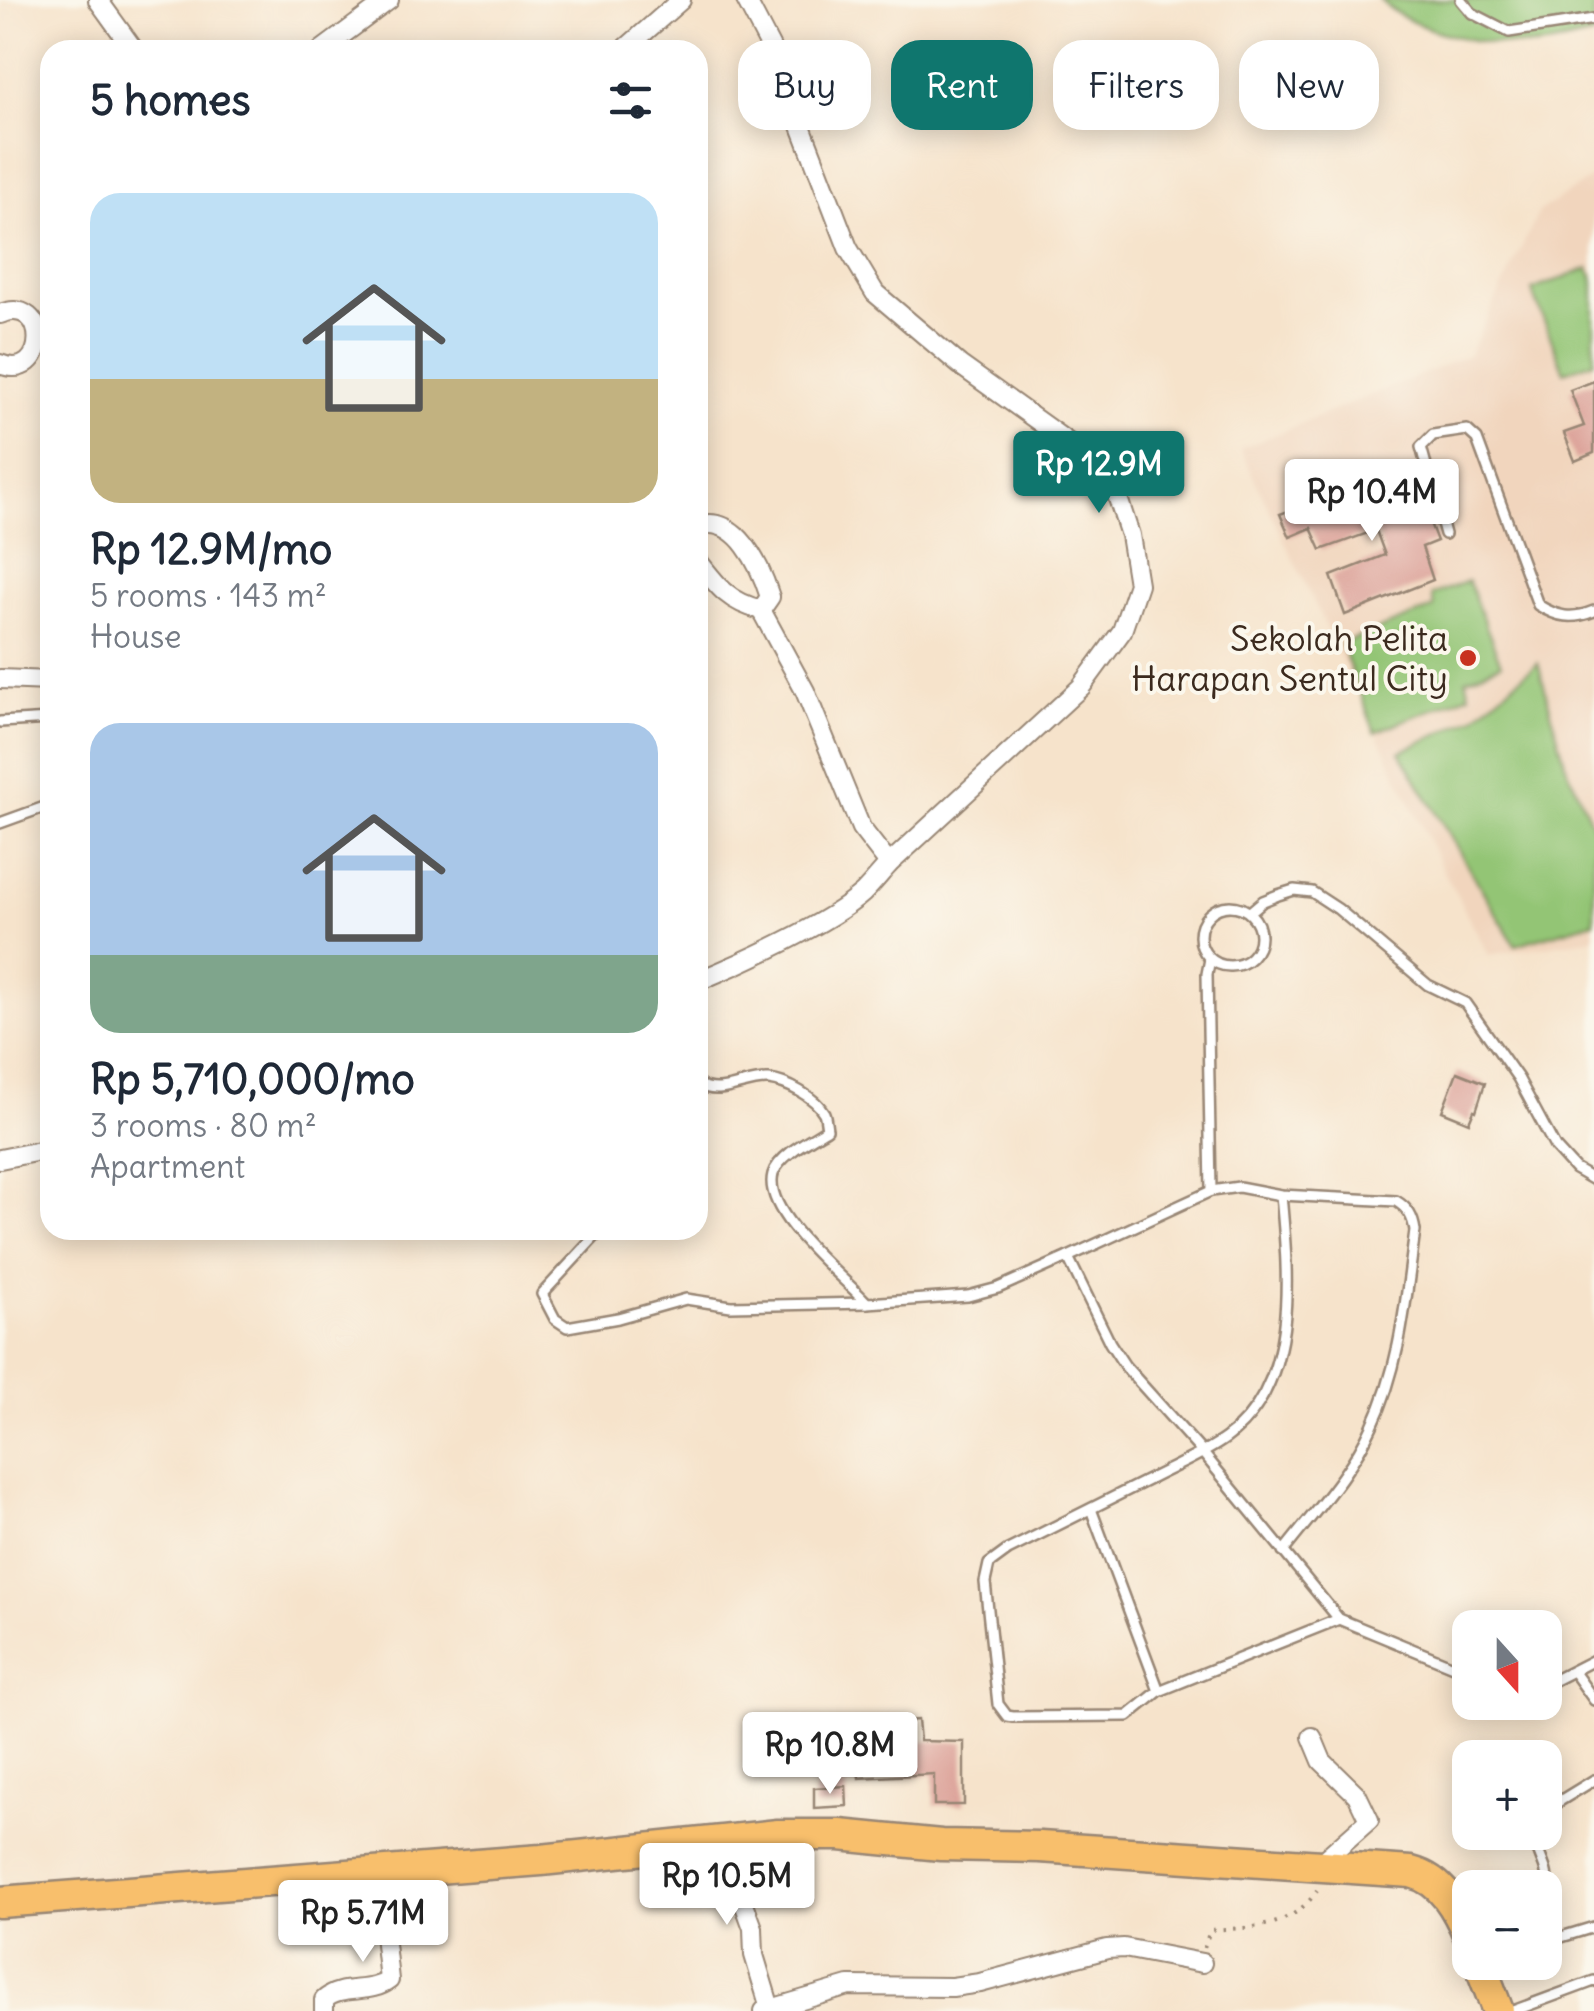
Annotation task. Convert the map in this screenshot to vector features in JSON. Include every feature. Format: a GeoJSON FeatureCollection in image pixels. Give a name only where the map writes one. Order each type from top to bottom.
{"type":"FeatureCollection","features":[{"type":"Feature","properties":{"kind":"main road"},"geometry":{"type":"LineString","coordinates":[[0,1902],[541,1860],[738,1839],[840,1835],[941,1845],[1040,1847],[1421,1874],[1439,1886],[1452,1904]]}},
{"type":"Feature","properties":{"kind":"main road"},"geometry":{"type":"LineString","coordinates":[[1486,1980],[1498,2011]]}},
{"type":"Feature","properties":{"kind":"street"},"geometry":{"type":"LineString","coordinates":[[98,0],[127,40]]}},
{"type":"Feature","properties":{"kind":"street"},"geometry":{"type":"LineString","coordinates":[[335,40],[389,0]]}},
{"type":"Feature","properties":{"kind":"street"},"geometry":{"type":"LineString","coordinates":[[635,40],[681,0]]}},
{"type":"Feature","properties":{"kind":"street"},"geometry":{"type":"LineString","coordinates":[[708,977],[824,918],[861,894],[1081,687],[1122,631],[1138,584],[1130,535],[1116,492],[1094,460],[960,366],[874,294],[848,248],[771,48],[746,0]]}},
{"type":"Feature","properties":{"kind":"street"},"geometry":{"type":"LineString","coordinates":[[0,314],[22,313],[35,323],[40,338],[35,354],[24,364],[0,364]]}},
{"type":"Feature","properties":{"kind":"street"},"geometry":{"type":"LineString","coordinates":[[708,525],[715,524],[736,536],[752,553],[770,597],[762,610]]}},
{"type":"Feature","properties":{"kind":"street"},"geometry":{"type":"LineString","coordinates":[[708,574],[739,605],[762,610]]}},
{"type":"Feature","properties":{"kind":"street"},"geometry":{"type":"LineString","coordinates":[[762,610],[804,691],[851,808],[889,864]]}},
{"type":"Feature","properties":{"kind":"street"},"geometry":{"type":"LineString","coordinates":[[0,679],[40,681]]}},
{"type":"Feature","properties":{"kind":"street"},"geometry":{"type":"LineString","coordinates":[[0,1159],[40,1152]]}},
{"type":"Feature","properties":{"kind":"street"},"geometry":{"type":"LineString","coordinates":[[1312,1736],[1322,1761],[1358,1796],[1369,1820],[1316,1866]]}},
{"type":"Feature","properties":{"kind":"street"},"geometry":{"type":"LineString","coordinates":[[738,1839],[741,1895],[753,1928],[754,1955],[767,2009],[849,1986],[980,1984],[1107,1949],[1124,1948],[1202,1962]]}},
{"type":"Feature","properties":{"kind":"street"},"geometry":{"type":"LineString","coordinates":[[324,2011],[324,2000],[332,1994],[380,1987],[389,1980],[377,1872]]}},
{"type":"Feature","properties":{"kind":"lane"},"geometry":{"type":"LineString","coordinates":[[1462,0],[1472,13],[1509,32],[1594,19]]}},
{"type":"Feature","properties":{"kind":"lane"},"geometry":{"type":"LineString","coordinates":[[1445,534],[1420,447],[1433,435],[1468,430],[1476,439],[1538,604],[1555,616],[1582,616],[1594,611]]}},
{"type":"Feature","properties":{"kind":"lane"},"geometry":{"type":"LineString","coordinates":[[0,722],[40,720]]}},
{"type":"Feature","properties":{"kind":"lane"},"geometry":{"type":"LineString","coordinates":[[0,823],[40,809]]}},
{"type":"Feature","properties":{"kind":"lane"},"geometry":{"type":"LineString","coordinates":[[1250,912],[1278,895],[1294,890],[1312,892],[1428,985],[1465,1003],[1518,1078],[1555,1146],[1575,1169],[1594,1180]]}},
{"type":"Feature","properties":{"kind":"lane"},"geometry":{"type":"LineString","coordinates":[[1225,906],[1250,912],[1260,927],[1256,952],[1243,964],[1234,966],[1210,959],[1200,945],[1204,920],[1225,906]]}},
{"type":"Feature","properties":{"kind":"lane"},"geometry":{"type":"LineString","coordinates":[[1210,959],[1207,974],[1211,1190]]}},
{"type":"Feature","properties":{"kind":"lane"},"geometry":{"type":"LineString","coordinates":[[708,1088],[768,1080],[799,1090],[824,1113],[827,1129],[780,1162],[772,1175],[775,1192],[806,1246],[866,1303]]}},
{"type":"Feature","properties":{"kind":"lane"},"geometry":{"type":"LineString","coordinates":[[592,1240],[542,1294],[555,1320],[567,1327],[686,1299],[730,1306],[968,1296],[1024,1278],[1211,1190],[1239,1187],[1281,1194],[1396,1201],[1410,1214],[1415,1231],[1398,1353],[1381,1406],[1342,1478],[1282,1552]]}},
{"type":"Feature","properties":{"kind":"lane"},"geometry":{"type":"LineString","coordinates":[[1281,1194],[1288,1290],[1272,1374],[1245,1420],[1228,1437],[996,1558],[985,1572],[998,1704],[1007,1716],[1013,1717],[1122,1718],[1134,1714],[1159,1691],[1339,1618]]}},
{"type":"Feature","properties":{"kind":"lane"},"geometry":{"type":"LineString","coordinates":[[1068,1258],[1118,1356],[1339,1618],[1452,1665]]}},
{"type":"Feature","properties":{"kind":"lane"},"geometry":{"type":"LineString","coordinates":[[1091,1509],[1159,1691]]}},
{"type":"Feature","properties":{"kind":"lane"},"geometry":{"type":"LineString","coordinates":[[1562,1677],[1594,1660]]}},
{"type":"Feature","properties":{"kind":"lane"},"geometry":{"type":"LineString","coordinates":[[1574,1672],[1594,1700]]}},
{"type":"Feature","properties":{"kind":"lane"},"geometry":{"type":"LineString","coordinates":[[1562,1800],[1594,1780]]}},
{"type":"Feature","properties":{"kind":"lane"},"geometry":{"type":"LineString","coordinates":[[1562,1937],[1594,1927]]}},
{"type":"Feature","properties":{"kind":"lane"},"geometry":{"type":"LineString","coordinates":[[1513,2011],[1594,1981]]}},
{"type":"Feature","properties":{"kind":"path"},"geometry":{"type":"LineString","coordinates":[[1202,1962],[1210,1930],[1268,1926],[1304,1909],[1318,1889],[1316,1866]]}},
{"type":"Feature","properties":{"kind":"shaded area","name":"Sekolah Pelita Harapan Sentul City"},"geometry":{"type":"Polygon","coordinates":[[[1594,176],[1594,938],[1489,955],[1442,868],[1240,449],[1469,355],[1539,212],[1594,176]]]}},
{"type":"Feature","properties":{"kind":"green space"},"geometry":{"type":"Polygon","coordinates":[[[1380,0],[1594,0],[1594,35],[1531,46],[1472,40],[1411,21],[1380,0]]]}},
{"type":"Feature","properties":{"kind":"green space"},"geometry":{"type":"Polygon","coordinates":[[[1589,268],[1594,282],[1594,361],[1564,372],[1532,290],[1589,268]]]}},
{"type":"Feature","properties":{"kind":"green space"},"geometry":{"type":"Polygon","coordinates":[[[1468,581],[1501,664],[1466,679],[1470,694],[1375,732],[1341,644],[1434,608],[1432,595],[1468,581]]]}},
{"type":"Feature","properties":{"kind":"green space"},"geometry":{"type":"Polygon","coordinates":[[[1538,663],[1565,763],[1594,828],[1594,922],[1515,945],[1400,752],[1474,717],[1538,663]]]}},
{"type":"Feature","properties":{"kind":"building"},"geometry":{"type":"Polygon","coordinates":[[[1594,381],[1594,453],[1575,461],[1564,433],[1584,426],[1570,390],[1594,381]]]}},
{"type":"Feature","properties":{"kind":"building"},"geometry":{"type":"Polygon","coordinates":[[[1398,481],[1409,510],[1423,505],[1437,541],[1422,547],[1433,580],[1345,615],[1331,576],[1385,555],[1376,530],[1321,550],[1311,528],[1290,537],[1280,514],[1305,505],[1309,515],[1398,481]]]}},
{"type":"Feature","properties":{"kind":"building"},"geometry":{"type":"Polygon","coordinates":[[[1457,1072],[1485,1083],[1469,1122],[1442,1111],[1457,1072]]]}},
{"type":"Feature","properties":{"kind":"building"},"geometry":{"type":"Polygon","coordinates":[[[918,1720],[920,1741],[964,1742],[964,1805],[934,1805],[934,1774],[859,1778],[854,1724],[918,1720]]]}},
{"type":"Feature","properties":{"kind":"building"},"geometry":{"type":"Polygon","coordinates":[[[846,1786],[847,1806],[814,1808],[814,1788],[846,1786]]]}},
{"type":"Feature","properties":{"kind":"place","name":"Sekolah Pelita Harapan Sentul City"},"geometry":{"type":"Point","coordinates":[1468,658]}}]}
